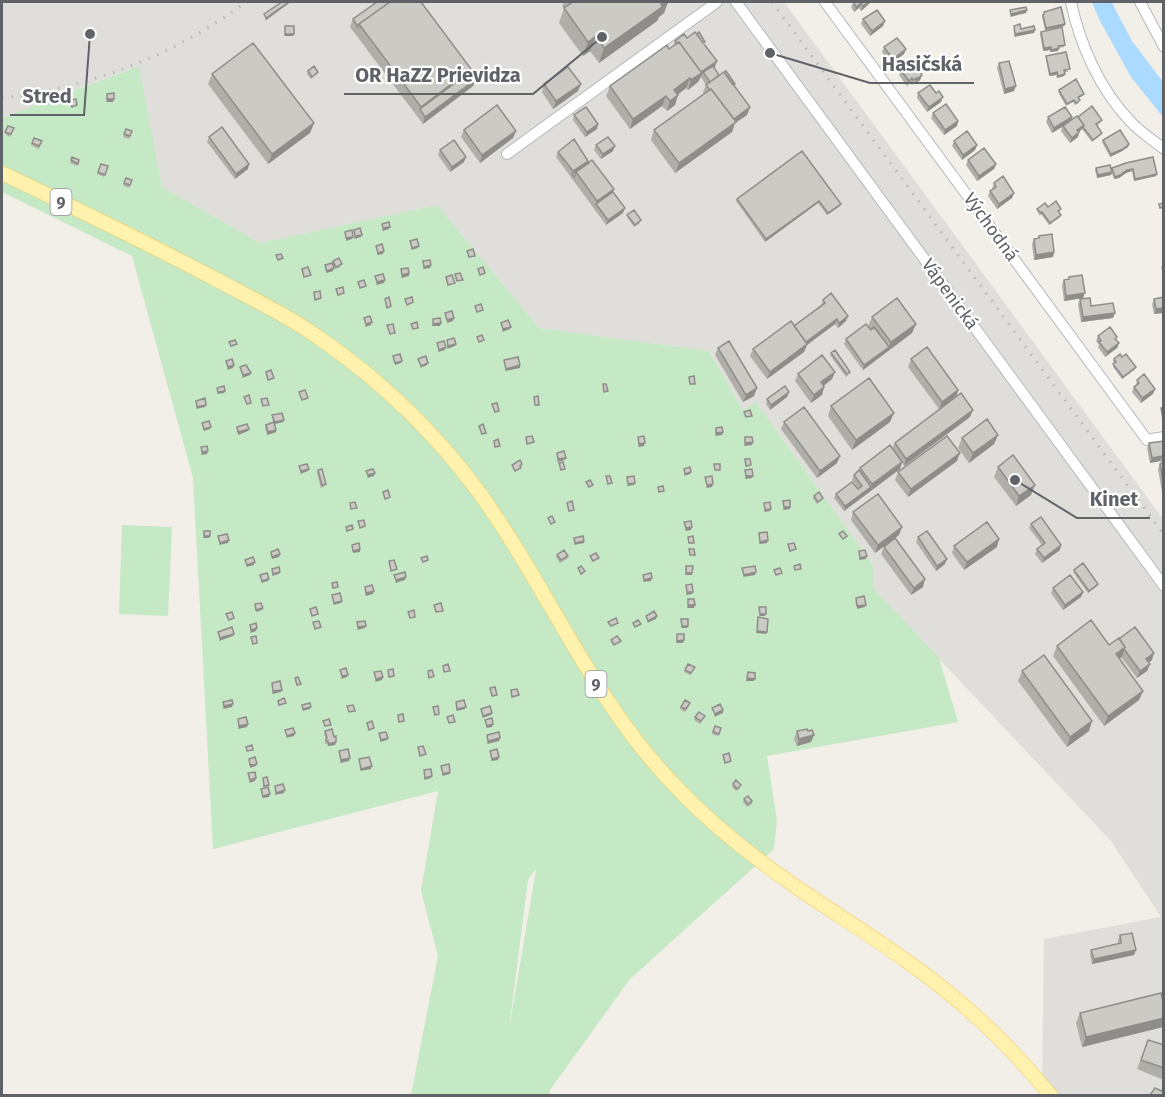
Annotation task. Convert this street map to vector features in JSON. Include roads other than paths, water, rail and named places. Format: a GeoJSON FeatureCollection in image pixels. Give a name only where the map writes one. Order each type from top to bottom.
{"type":"FeatureCollection","features":[{"type":"Feature","properties":{"kind":"main road","name":"9"},"geometry":{"type":"LineString","coordinates":[[2,173],[169,254],[280,313],[324,341],[385,390],[411,415],[477,490],[530,570],[586,669],[609,704],[630,733],[679,790],[759,860],[906,960],[946,991],[1001,1040],[1051,1095]]}},
{"type":"Feature","properties":{"kind":"street"},"geometry":{"type":"LineString","coordinates":[[507,154],[717,2]]}},
{"type":"Feature","properties":{"kind":"street","name":"Vápenická"},"geometry":{"type":"LineString","coordinates":[[736,2],[1164,586]]}},
{"type":"Feature","properties":{"kind":"street","name":"Východná"},"geometry":{"type":"LineString","coordinates":[[825,2],[1147,440],[1164,438]]}},
{"type":"Feature","properties":{"kind":"street"},"geometry":{"type":"LineString","coordinates":[[1071,2],[1075,24],[1096,73],[1113,100],[1131,123],[1164,149]]}},
{"type":"Feature","properties":{"kind":"street"},"geometry":{"type":"LineString","coordinates":[[1140,2],[1164,46]]}},
{"type":"Feature","properties":{"kind":"water"},"geometry":{"type":"Polygon","coordinates":[[[1092,2],[1112,2],[1132,41],[1163,82],[1163,117],[1131,77],[1092,2]]]}},
{"type":"Feature","properties":{"kind":"railway"},"geometry":{"type":"LineString","coordinates":[[2,98],[67,86],[130,66],[190,38],[246,2]]}},
{"type":"Feature","properties":{"kind":"railway"},"geometry":{"type":"LineString","coordinates":[[772,2],[1164,535]]}},
{"type":"Feature","properties":{"kind":"place","name":"Stred"},"geometry":{"type":"Point","coordinates":[90,34]}},
{"type":"Feature","properties":{"kind":"place","name":"OR HaZZ Prievidza"},"geometry":{"type":"Point","coordinates":[602,37]}},
{"type":"Feature","properties":{"kind":"place","name":"Hasičská"},"geometry":{"type":"Point","coordinates":[770,53]}},
{"type":"Feature","properties":{"kind":"place","name":"Kinet"},"geometry":{"type":"Point","coordinates":[1015,480]}}]}
